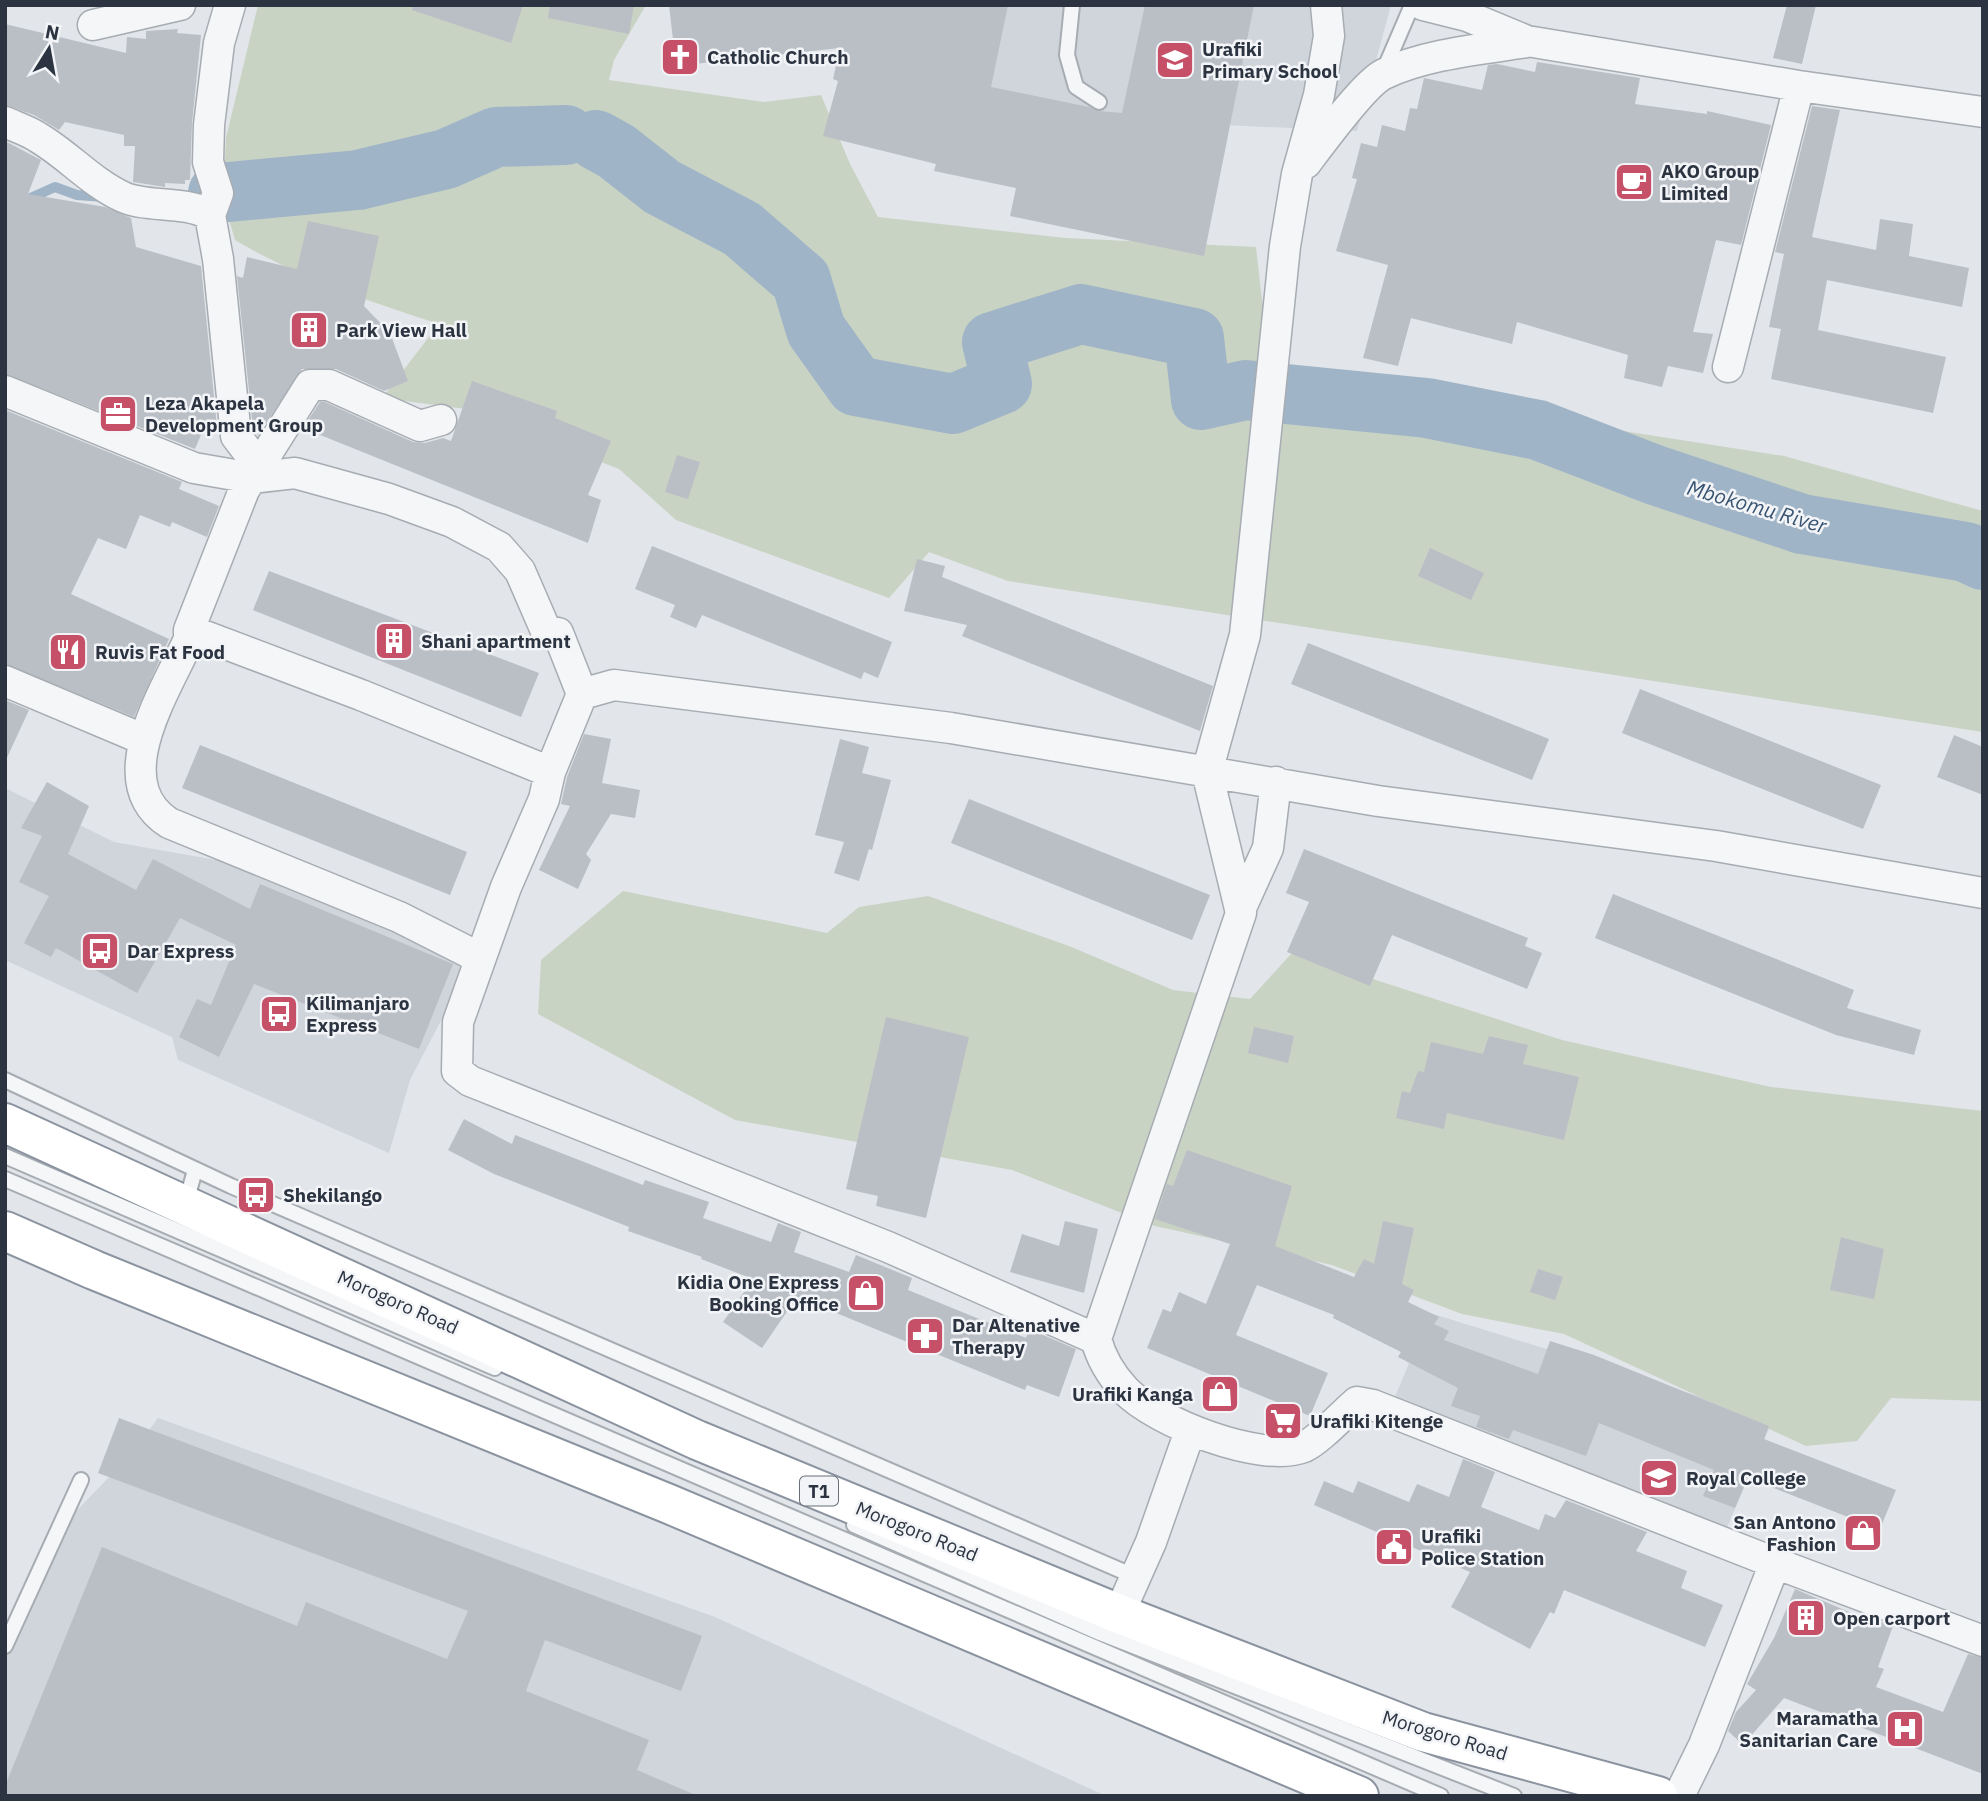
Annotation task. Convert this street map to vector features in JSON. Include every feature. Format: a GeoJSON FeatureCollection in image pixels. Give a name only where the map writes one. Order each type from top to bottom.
{"type":"FeatureCollection","features":[{"type":"Feature","properties":{"kind":"highway","name":"Morogoro Road"},"geometry":{"type":"LineString","coordinates":[[5,1124],[696,1440],[1119,1614],[1423,1732],[1658,1796]]}},
{"type":"Feature","properties":{"kind":"highway"},"geometry":{"type":"LineString","coordinates":[[5,1231],[94,1270],[669,1504],[1360,1796]]}},
{"type":"Feature","properties":{"kind":"street"},"geometry":{"type":"LineString","coordinates":[[93,25],[180,5]]}},
{"type":"Feature","properties":{"kind":"street"},"geometry":{"type":"LineString","coordinates":[[230,5],[214,75],[208,162],[218,193],[210,215],[218,259],[236,436],[255,472]]}},
{"type":"Feature","properties":{"kind":"street"},"geometry":{"type":"LineString","coordinates":[[1240,910],[1207,772],[1245,635],[1285,246],[1297,174],[1319,95],[1329,36],[1326,5]]}},
{"type":"Feature","properties":{"kind":"street"},"geometry":{"type":"LineString","coordinates":[[1423,5],[1467,16],[1528,41],[1800,86],[1983,112]]}},
{"type":"Feature","properties":{"kind":"street"},"geometry":{"type":"LineString","coordinates":[[1297,174],[1342,116],[1382,74],[1455,53],[1528,41]]}},
{"type":"Feature","properties":{"kind":"street"},"geometry":{"type":"LineString","coordinates":[[1728,367],[1800,86]]}},
{"type":"Feature","properties":{"kind":"street"},"geometry":{"type":"LineString","coordinates":[[5,121],[38,137],[77,169],[125,198],[173,203],[183,209],[198,208],[210,215]]}},
{"type":"Feature","properties":{"kind":"street"},"geometry":{"type":"LineString","coordinates":[[441,420],[420,426],[329,385],[310,385],[244,490],[189,630],[189,639],[145,740],[139,773],[140,788],[156,814],[169,823],[399,917],[480,958]]}},
{"type":"Feature","properties":{"kind":"street"},"geometry":{"type":"LineString","coordinates":[[5,391],[194,468],[295,473],[335,482],[452,522],[499,547],[520,571],[546,631],[558,633],[582,694],[550,772],[544,799],[506,887],[458,1022],[455,1048],[457,1071],[470,1081],[888,1247],[1096,1339]]}},
{"type":"Feature","properties":{"kind":"street"},"geometry":{"type":"LineString","coordinates":[[189,630],[361,695],[550,772]]}},
{"type":"Feature","properties":{"kind":"street"},"geometry":{"type":"LineString","coordinates":[[5,681],[145,740]]}},
{"type":"Feature","properties":{"kind":"street"},"geometry":{"type":"LineString","coordinates":[[582,694],[614,685],[951,728],[1378,801],[1716,846],[1983,893]]}},
{"type":"Feature","properties":{"kind":"street"},"geometry":{"type":"LineString","coordinates":[[1276,782],[1268,848],[1240,910],[1096,1339],[1100,1356],[1126,1391],[1190,1431],[1268,1453],[1304,1447],[1357,1402],[1373,1405],[1775,1563],[1983,1640]]}},
{"type":"Feature","properties":{"kind":"street"},"geometry":{"type":"LineString","coordinates":[[1119,1614],[1136,1577],[1190,1431]]}},
{"type":"Feature","properties":{"kind":"street"},"geometry":{"type":"LineString","coordinates":[[1679,1796],[1704,1745],[1775,1563]]}},
{"type":"Feature","properties":{"kind":"lane"},"geometry":{"type":"LineString","coordinates":[[1072,5],[1067,55],[1076,88],[1099,102]]}},
{"type":"Feature","properties":{"kind":"lane"},"geometry":{"type":"LineString","coordinates":[[1382,74],[1412,5]]}},
{"type":"Feature","properties":{"kind":"lane"},"geometry":{"type":"LineString","coordinates":[[5,1080],[195,1170],[1136,1577]]}},
{"type":"Feature","properties":{"kind":"lane","name":"Morogoro Road"},"geometry":{"type":"LineString","coordinates":[[5,1156],[511,1375]]}},
{"type":"Feature","properties":{"kind":"lane"},"geometry":{"type":"LineString","coordinates":[[185,1207],[195,1170]]}},
{"type":"Feature","properties":{"kind":"lane","name":"Morogoro Road"},"geometry":{"type":"LineString","coordinates":[[5,1180],[1441,1796]]}},
{"type":"Feature","properties":{"kind":"lane"},"geometry":{"type":"LineString","coordinates":[[677,1448],[703,1459]]}},
{"type":"Feature","properties":{"kind":"lane"},"geometry":{"type":"LineString","coordinates":[[5,1646],[81,1480]]}},
{"type":"Feature","properties":{"kind":"lane","name":"Morogoro Road"},"geometry":{"type":"LineString","coordinates":[[844,1521],[1100,1633],[1514,1796]]}},
{"type":"Feature","properties":{"kind":"shaded area","name":"Urafiki Primary School"},"geometry":{"type":"Polygon","coordinates":[[[969,5],[1391,5],[1357,131],[979,114],[969,5]]]}},
{"type":"Feature","properties":{"kind":"shaded area"},"geometry":{"type":"Polygon","coordinates":[[[5,788],[114,842],[262,868],[472,961],[410,1080],[389,1153],[178,1060],[172,1037],[5,960],[5,788]]]}},
{"type":"Feature","properties":{"kind":"shaded area","name":"Royal College"},"geometry":{"type":"Polygon","coordinates":[[[1430,1313],[1773,1419],[1723,1537],[1390,1409],[1430,1313]]]}},
{"type":"Feature","properties":{"kind":"shaded area"},"geometry":{"type":"Polygon","coordinates":[[[158,1418],[715,1617],[1106,1796],[5,1796],[5,1654],[64,1524],[133,1452],[158,1418]]]}},
{"type":"Feature","properties":{"kind":"green space"},"geometry":{"type":"Polygon","coordinates":[[[258,5],[646,5],[614,60],[609,80],[764,102],[821,95],[850,164],[878,217],[1065,238],[1256,247],[1269,362],[1464,406],[1784,456],[1983,511],[1983,732],[1008,581],[929,552],[889,598],[676,520],[619,469],[466,409],[382,398],[439,324],[309,277],[235,240],[223,199],[226,138],[258,5]]]}},
{"type":"Feature","properties":{"kind":"green space"},"geometry":{"type":"Polygon","coordinates":[[[623,891],[827,933],[859,907],[928,896],[1069,946],[1173,990],[1250,999],[1292,953],[1562,1040],[1771,1087],[1983,1111],[1983,1401],[1891,1398],[1857,1441],[1806,1446],[1564,1334],[1462,1314],[1332,1265],[1155,1226],[1012,1170],[735,1120],[538,1014],[541,960],[623,891]]]}},
{"type":"Feature","properties":{"kind":"building"},"geometry":{"type":"Polygon","coordinates":[[[413,5],[523,5],[511,43],[412,10],[413,5]]]}},
{"type":"Feature","properties":{"kind":"building"},"geometry":{"type":"Polygon","coordinates":[[[550,5],[634,5],[629,34],[548,18],[550,5]]]}},
{"type":"Feature","properties":{"kind":"building"},"geometry":{"type":"Polygon","coordinates":[[[669,5],[1008,5],[991,87],[1098,111],[1122,113],[1145,5],[1254,5],[1204,256],[1010,216],[1016,188],[934,171],[936,164],[823,136],[838,81],[833,79],[840,48],[676,66],[669,5]]]}},
{"type":"Feature","properties":{"kind":"building"},"geometry":{"type":"Polygon","coordinates":[[[1787,5],[1816,5],[1802,64],[1773,58],[1787,5]]]}},
{"type":"Feature","properties":{"kind":"building"},"geometry":{"type":"Polygon","coordinates":[[[5,24],[126,53],[127,37],[146,39],[146,31],[178,29],[177,33],[201,35],[192,123],[190,180],[185,180],[185,184],[165,183],[165,187],[133,182],[135,146],[124,146],[124,135],[65,122],[59,130],[34,115],[5,105],[5,24]]]}},
{"type":"Feature","properties":{"kind":"building"},"geometry":{"type":"Polygon","coordinates":[[[1537,62],[1640,78],[1635,104],[1707,114],[1707,111],[1771,125],[1741,245],[1716,240],[1693,332],[1713,334],[1703,373],[1668,366],[1662,387],[1624,378],[1628,355],[1517,322],[1512,344],[1411,318],[1398,366],[1363,358],[1388,265],[1336,251],[1357,179],[1352,178],[1361,143],[1377,147],[1382,125],[1405,131],[1410,108],[1417,109],[1424,78],[1482,90],[1488,65],[1497,64],[1535,72],[1537,62]]]}},
{"type":"Feature","properties":{"kind":"building"},"geometry":{"type":"Polygon","coordinates":[[[1812,106],[1840,110],[1812,237],[1876,250],[1880,219],[1913,224],[1909,256],[1969,268],[1962,307],[1827,280],[1818,330],[1946,357],[1933,413],[1771,379],[1781,329],[1769,327],[1784,254],[1775,252],[1812,106]]]}},
{"type":"Feature","properties":{"kind":"building"},"geometry":{"type":"Polygon","coordinates":[[[5,141],[41,160],[28,194],[105,207],[131,218],[136,247],[201,266],[217,427],[206,423],[195,449],[5,374],[5,141]]]}},
{"type":"Feature","properties":{"kind":"building"},"geometry":{"type":"Polygon","coordinates":[[[308,221],[379,236],[364,306],[390,333],[408,381],[384,391],[336,369],[302,369],[258,435],[253,429],[237,276],[243,278],[247,257],[297,269],[308,221]]]}},
{"type":"Feature","properties":{"kind":"building"},"geometry":{"type":"Polygon","coordinates":[[[472,381],[557,411],[555,418],[611,441],[588,495],[601,500],[588,543],[303,428],[320,402],[325,402],[413,442],[425,443],[443,438],[451,441],[472,381]]]}},
{"type":"Feature","properties":{"kind":"building"},"geometry":{"type":"Polygon","coordinates":[[[5,410],[182,482],[179,489],[219,506],[207,537],[172,522],[170,527],[140,515],[126,549],[98,538],[71,594],[169,639],[134,717],[5,664],[5,410]]]}},
{"type":"Feature","properties":{"kind":"building"},"geometry":{"type":"Polygon","coordinates":[[[677,455],[700,462],[688,499],[665,492],[677,455]]]}},
{"type":"Feature","properties":{"kind":"building"},"geometry":{"type":"Polygon","coordinates":[[[652,546],[892,642],[878,678],[864,672],[861,679],[702,615],[696,628],[670,617],[675,605],[635,589],[652,546]]]}},
{"type":"Feature","properties":{"kind":"building"},"geometry":{"type":"Polygon","coordinates":[[[1430,548],[1484,573],[1471,600],[1418,576],[1430,548]]]}},
{"type":"Feature","properties":{"kind":"building"},"geometry":{"type":"Polygon","coordinates":[[[917,559],[945,566],[942,577],[1213,686],[1200,731],[962,636],[967,625],[904,611],[917,559]]]}},
{"type":"Feature","properties":{"kind":"building","name":"Shani apartment"},"geometry":{"type":"Polygon","coordinates":[[[269,571],[539,673],[521,717],[253,610],[269,571]]]}},
{"type":"Feature","properties":{"kind":"building"},"geometry":{"type":"Polygon","coordinates":[[[1308,643],[1549,739],[1532,780],[1291,684],[1308,643]]]}},
{"type":"Feature","properties":{"kind":"building"},"geometry":{"type":"Polygon","coordinates":[[[1640,689],[1881,785],[1863,829],[1622,733],[1640,689]]]}},
{"type":"Feature","properties":{"kind":"building"},"geometry":{"type":"Polygon","coordinates":[[[5,700],[29,710],[5,762],[5,700]]]}},
{"type":"Feature","properties":{"kind":"building"},"geometry":{"type":"Polygon","coordinates":[[[584,734],[611,739],[602,783],[640,790],[635,818],[611,814],[586,854],[591,860],[578,889],[539,870],[570,806],[561,804],[567,777],[584,734]]]}},
{"type":"Feature","properties":{"kind":"building"},"geometry":{"type":"Polygon","coordinates":[[[1954,735],[1983,747],[1983,795],[1937,777],[1954,735]]]}},
{"type":"Feature","properties":{"kind":"building"},"geometry":{"type":"Polygon","coordinates":[[[840,739],[869,747],[862,773],[891,780],[872,850],[869,849],[859,881],[834,873],[844,842],[815,835],[840,739]]]}},
{"type":"Feature","properties":{"kind":"building"},"geometry":{"type":"Polygon","coordinates":[[[200,745],[467,852],[450,895],[182,788],[200,745]]]}},
{"type":"Feature","properties":{"kind":"building"},"geometry":{"type":"Polygon","coordinates":[[[47,782],[89,806],[68,854],[136,890],[153,859],[250,909],[260,884],[453,964],[419,1049],[254,984],[219,1057],[179,1037],[197,999],[211,1005],[236,945],[180,918],[137,993],[56,948],[51,957],[24,943],[49,896],[19,882],[42,836],[21,828],[47,782]]]}},
{"type":"Feature","properties":{"kind":"building"},"geometry":{"type":"Polygon","coordinates":[[[969,799],[1210,895],[1192,940],[951,843],[969,799]]]}},
{"type":"Feature","properties":{"kind":"building"},"geometry":{"type":"Polygon","coordinates":[[[1304,849],[1528,938],[1525,946],[1542,953],[1527,989],[1392,935],[1370,986],[1287,952],[1309,902],[1286,893],[1304,849]]]}},
{"type":"Feature","properties":{"kind":"building"},"geometry":{"type":"Polygon","coordinates":[[[1613,894],[1854,990],[1847,1008],[1921,1030],[1914,1055],[1836,1035],[1595,938],[1613,894]]]}},
{"type":"Feature","properties":{"kind":"building"},"geometry":{"type":"Polygon","coordinates":[[[886,1017],[969,1037],[926,1218],[876,1206],[878,1196],[846,1189],[886,1017]]]}},
{"type":"Feature","properties":{"kind":"building"},"geometry":{"type":"Polygon","coordinates":[[[1254,1027],[1294,1036],[1288,1063],[1248,1053],[1254,1027]]]}},
{"type":"Feature","properties":{"kind":"building"},"geometry":{"type":"Polygon","coordinates":[[[1489,1036],[1528,1045],[1523,1064],[1579,1077],[1564,1140],[1447,1113],[1444,1129],[1396,1118],[1402,1091],[1410,1093],[1418,1071],[1424,1072],[1431,1042],[1483,1054],[1489,1036]]]}},
{"type":"Feature","properties":{"kind":"building"},"geometry":{"type":"Polygon","coordinates":[[[464,1119],[512,1144],[515,1135],[643,1185],[645,1180],[709,1202],[703,1218],[771,1242],[778,1223],[801,1232],[794,1252],[849,1272],[856,1255],[912,1278],[908,1290],[1026,1338],[1029,1329],[1076,1349],[1059,1397],[1027,1385],[1025,1390],[797,1297],[762,1348],[723,1322],[753,1279],[701,1259],[702,1257],[628,1231],[629,1227],[494,1174],[448,1150],[464,1119]]]}},
{"type":"Feature","properties":{"kind":"building"},"geometry":{"type":"Polygon","coordinates":[[[1187,1150],[1292,1186],[1275,1246],[1354,1277],[1364,1259],[1374,1264],[1383,1221],[1414,1228],[1402,1284],[1414,1290],[1408,1302],[1439,1317],[1434,1324],[1449,1331],[1444,1340],[1538,1374],[1550,1341],[1594,1355],[1769,1426],[1764,1439],[1896,1490],[1882,1524],[1868,1519],[1866,1524],[1748,1478],[1735,1508],[1703,1496],[1714,1470],[1599,1423],[1586,1456],[1513,1430],[1509,1439],[1476,1427],[1480,1416],[1451,1406],[1458,1388],[1398,1357],[1401,1352],[1333,1318],[1334,1315],[1257,1285],[1236,1335],[1328,1373],[1310,1416],[1147,1348],[1163,1309],[1171,1312],[1179,1292],[1206,1304],[1230,1244],[1155,1219],[1167,1184],[1173,1186],[1187,1150]]]}},
{"type":"Feature","properties":{"kind":"building"},"geometry":{"type":"Polygon","coordinates":[[[1065,1221],[1098,1229],[1084,1293],[1010,1272],[1022,1234],[1059,1246],[1065,1221]]]}},
{"type":"Feature","properties":{"kind":"building"},"geometry":{"type":"Polygon","coordinates":[[[1841,1237],[1884,1249],[1874,1299],[1830,1290],[1841,1237]]]}},
{"type":"Feature","properties":{"kind":"building"},"geometry":{"type":"Polygon","coordinates":[[[1538,1269],[1563,1277],[1555,1300],[1530,1292],[1538,1269]]]}},
{"type":"Feature","properties":{"kind":"building"},"geometry":{"type":"Polygon","coordinates":[[[119,1418],[702,1636],[681,1691],[545,1640],[526,1691],[649,1740],[637,1770],[698,1796],[5,1796],[5,1786],[102,1547],[297,1626],[306,1602],[447,1659],[468,1611],[98,1473],[119,1418]]]}},
{"type":"Feature","properties":{"kind":"building"},"geometry":{"type":"Polygon","coordinates":[[[1463,1459],[1495,1472],[1481,1507],[1539,1530],[1545,1514],[1555,1518],[1566,1500],[1647,1532],[1636,1551],[1687,1571],[1681,1588],[1723,1605],[1705,1647],[1564,1590],[1554,1614],[1550,1612],[1530,1649],[1451,1607],[1470,1572],[1314,1505],[1324,1481],[1353,1493],[1358,1481],[1409,1502],[1417,1484],[1449,1497],[1463,1459]]]}},
{"type":"Feature","properties":{"kind":"building"},"geometry":{"type":"Polygon","coordinates":[[[1795,1589],[1861,1617],[1862,1614],[1893,1626],[1878,1667],[1884,1669],[1876,1687],[1943,1712],[1968,1654],[1983,1658],[1983,1774],[1784,1698],[1743,1745],[1728,1731],[1736,1712],[1756,1690],[1747,1684],[1774,1638],[1795,1589]]]}},
{"type":"Feature","properties":{"kind":"waterway"},"geometry":{"type":"LineString","coordinates":[[218,193],[358,180],[446,159],[496,137],[566,135]]}},
{"type":"Feature","properties":{"kind":"waterway","name":"Mbokomu River"},"geometry":{"type":"LineString","coordinates":[[596,140],[616,151],[662,187],[742,229],[801,280],[816,330],[856,386],[953,404],[1002,384],[992,342],[1081,314],[1194,338],[1201,400],[1246,390],[1427,408],[1538,430],[1655,475],[1802,524],[1966,552],[1983,560]]}},
{"type":"Feature","properties":{"kind":"waterway"},"geometry":{"type":"LineString","coordinates":[[26,200],[55,187],[77,195],[105,197]]}},
{"type":"Feature","properties":{"kind":"place","name":"Catholic Church"},"geometry":{"type":"Point","coordinates":[680,57]}},
{"type":"Feature","properties":{"kind":"place","name":"Urafiki Primary School"},"geometry":{"type":"Point","coordinates":[1175,60]}},
{"type":"Feature","properties":{"kind":"place","name":"AKO Group Limited"},"geometry":{"type":"Point","coordinates":[1634,182]}},
{"type":"Feature","properties":{"kind":"place","name":"Park View Hall"},"geometry":{"type":"Point","coordinates":[309,330]}},
{"type":"Feature","properties":{"kind":"place","name":"Leza Akapela Development Group"},"geometry":{"type":"Point","coordinates":[118,414]}},
{"type":"Feature","properties":{"kind":"place","name":"Shani apartment"},"geometry":{"type":"Point","coordinates":[394,641]}},
{"type":"Feature","properties":{"kind":"place","name":"Ruvis Fat Food"},"geometry":{"type":"Point","coordinates":[68,652]}},
{"type":"Feature","properties":{"kind":"place","name":"Dar Express"},"geometry":{"type":"Point","coordinates":[100,951]}},
{"type":"Feature","properties":{"kind":"place","name":"Kilimanjaro Express"},"geometry":{"type":"Point","coordinates":[279,1014]}},
{"type":"Feature","properties":{"kind":"place","name":"Shekilango"},"geometry":{"type":"Point","coordinates":[256,1195]}},
{"type":"Feature","properties":{"kind":"place","name":"Kidia One Express Booking Office"},"geometry":{"type":"Point","coordinates":[866,1293]}},
{"type":"Feature","properties":{"kind":"place","name":"Dar Altenative Therapy"},"geometry":{"type":"Point","coordinates":[925,1336]}},
{"type":"Feature","properties":{"kind":"place","name":"Urafiki Kanga"},"geometry":{"type":"Point","coordinates":[1220,1394]}},
{"type":"Feature","properties":{"kind":"place","name":"Urafiki Kitenge"},"geometry":{"type":"Point","coordinates":[1283,1421]}},
{"type":"Feature","properties":{"kind":"place","name":"Royal College"},"geometry":{"type":"Point","coordinates":[1659,1478]}},
{"type":"Feature","properties":{"kind":"place","name":"San Antono Fashion"},"geometry":{"type":"Point","coordinates":[1863,1533]}},
{"type":"Feature","properties":{"kind":"place","name":"Urafiki Police Station"},"geometry":{"type":"Point","coordinates":[1394,1547]}},
{"type":"Feature","properties":{"kind":"place","name":"Open carport"},"geometry":{"type":"Point","coordinates":[1806,1618]}},
{"type":"Feature","properties":{"kind":"place","name":"Maramatha Sanitarian Care"},"geometry":{"type":"Point","coordinates":[1905,1729]}}]}
